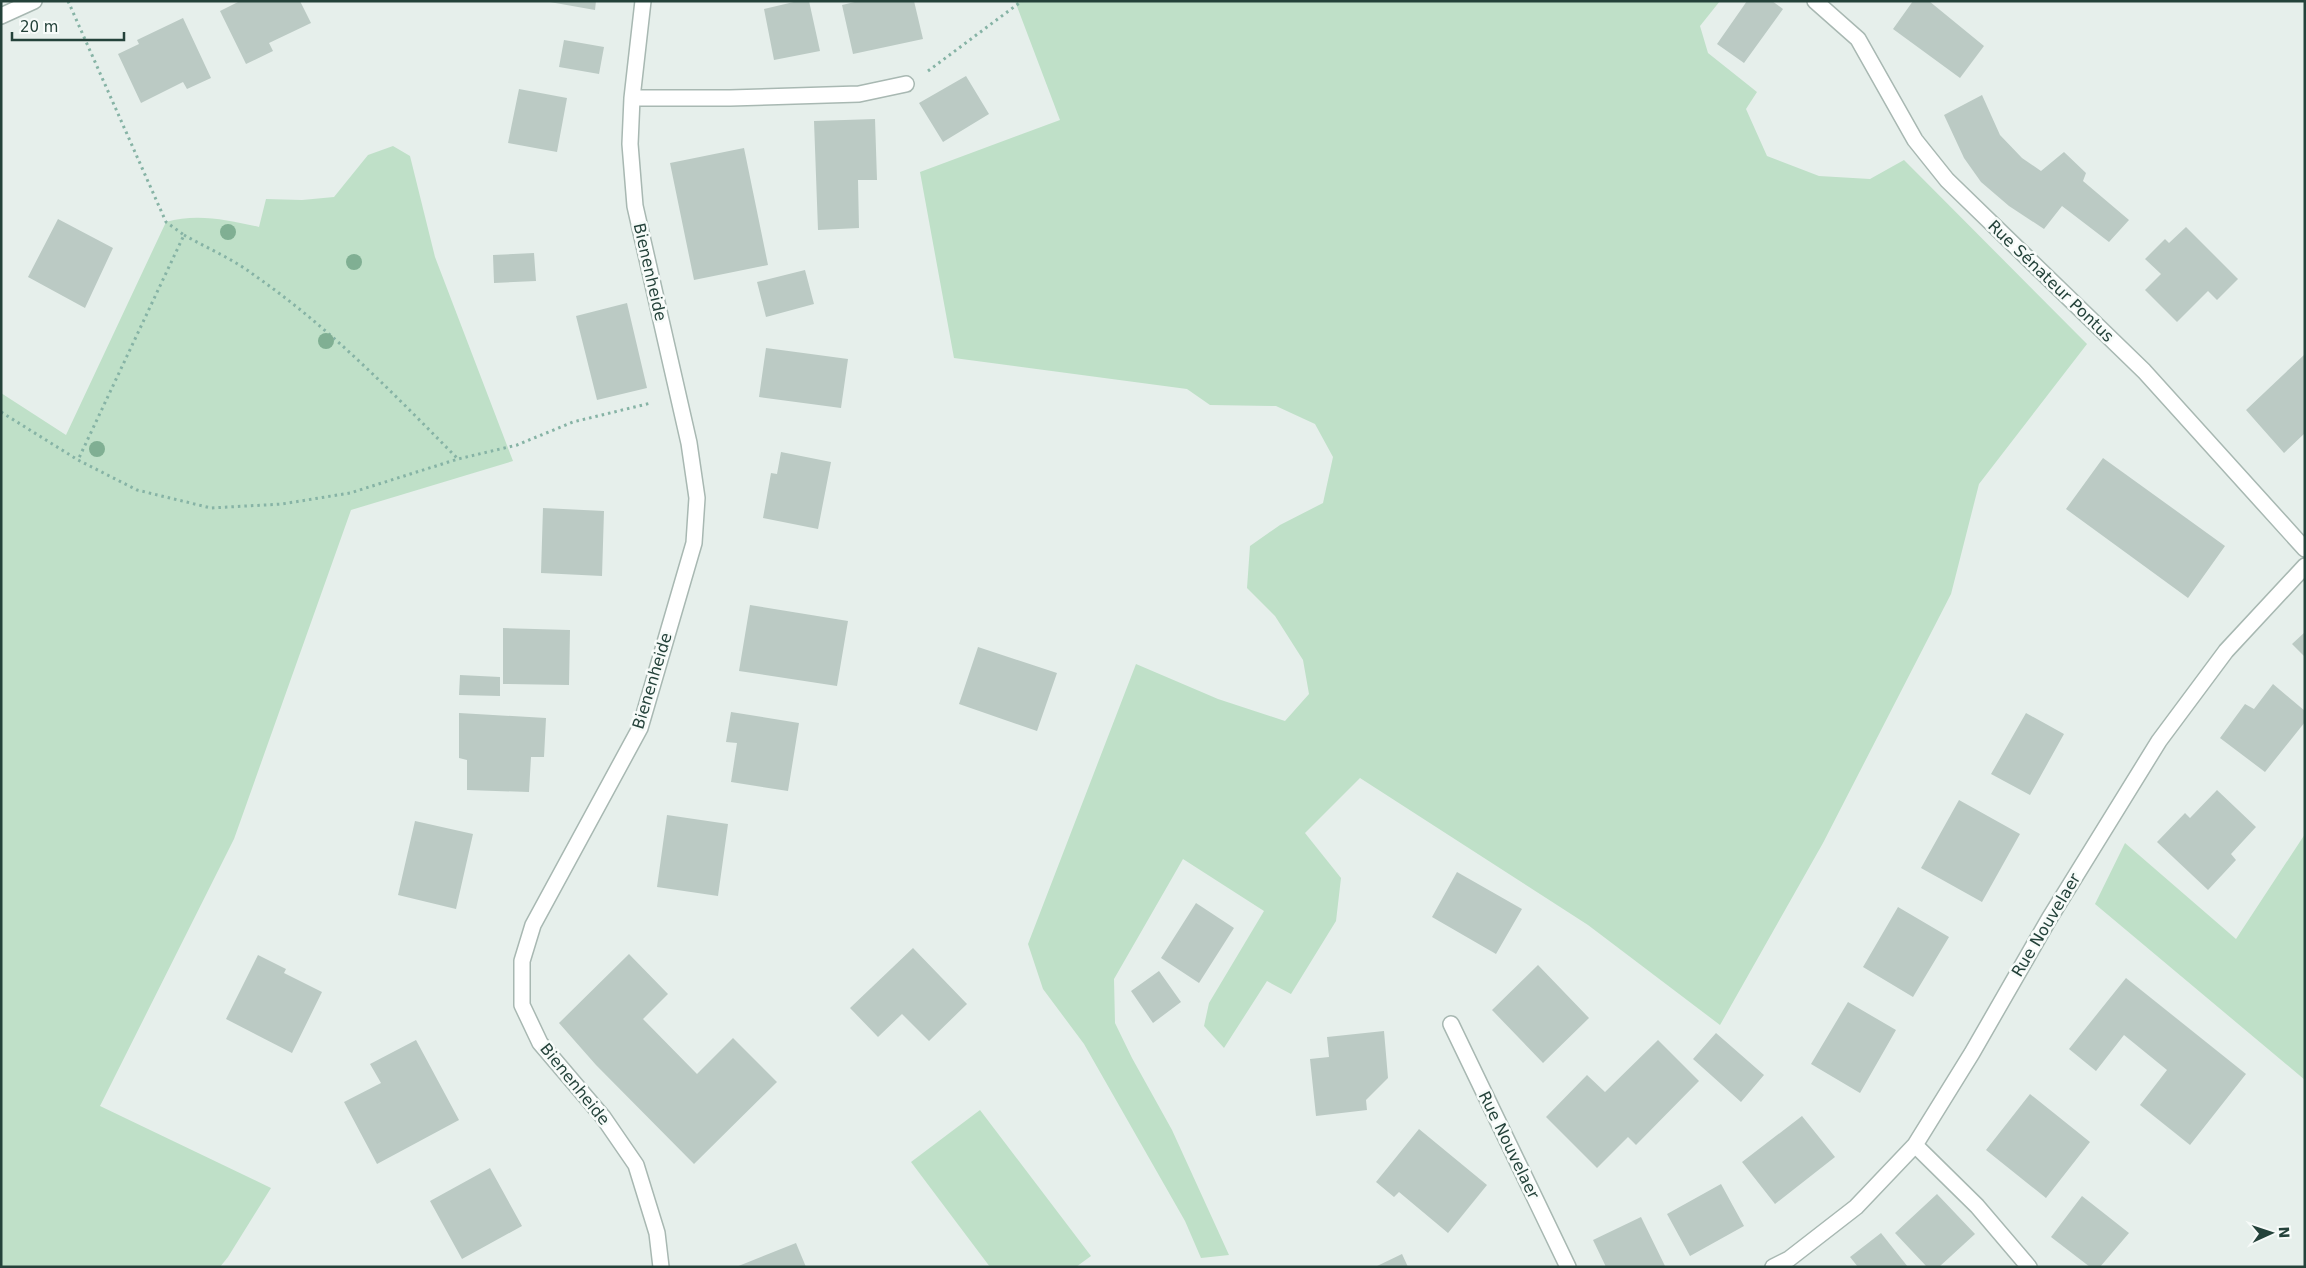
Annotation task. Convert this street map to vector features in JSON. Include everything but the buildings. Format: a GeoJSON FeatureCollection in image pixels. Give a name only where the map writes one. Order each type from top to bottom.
{"type":"FeatureCollection","features":[{"type":"Feature","properties":{"kind":"street"},"geometry":{"type":"LineString","coordinates":[[1,16],[34,1]]}},
{"type":"Feature","properties":{"kind":"street","name":"Bienenheide"},"geometry":{"type":"LineString","coordinates":[[643,1],[632,98],[630,144],[635,206],[678,396],[697,498],[694,543],[640,728],[533,925],[522,961],[522,1006],[540,1043],[603,1117],[636,1165],[656,1233],[661,1267]]}},
{"type":"Feature","properties":{"kind":"street","name":"Rue Sénateur Pontus"},"geometry":{"type":"LineString","coordinates":[[1815,1],[1858,39],[1915,140],[1948,180],[2144,371],[2305,549]]}},
{"type":"Feature","properties":{"kind":"street"},"geometry":{"type":"LineString","coordinates":[[632,98],[730,98],[859,94],[906,84]]}},
{"type":"Feature","properties":{"kind":"street","name":"Rue Nouvelaer"},"geometry":{"type":"LineString","coordinates":[[1773,1267],[1789,1259],[1856,1207],[1915,1145],[1972,1053],[2049,919],[2159,741],[2226,651],[2305,566]]}},
{"type":"Feature","properties":{"kind":"street","name":"Rue Nouvelaer"},"geometry":{"type":"LineString","coordinates":[[1451,1024],[1568,1267]]}},
{"type":"Feature","properties":{"kind":"street"},"geometry":{"type":"LineString","coordinates":[[1915,1145],[1977,1206],[2029,1267]]}},
{"type":"Feature","properties":{"kind":"path"},"geometry":{"type":"LineString","coordinates":[[68,1],[166,222],[184,236],[253,274],[298,308],[341,344],[458,459]]}},
{"type":"Feature","properties":{"kind":"path"},"geometry":{"type":"LineString","coordinates":[[906,84],[929,71],[1022,1]]}},
{"type":"Feature","properties":{"kind":"path"},"geometry":{"type":"LineString","coordinates":[[78,460],[184,236]]}},
{"type":"Feature","properties":{"kind":"path"},"geometry":{"type":"LineString","coordinates":[[1,412],[78,460],[137,490],[211,508],[282,504],[350,493],[458,459],[517,444],[573,422],[678,396]]}},
{"type":"Feature","properties":{"kind":"green space"},"geometry":{"type":"Polygon","coordinates":[[[1015,1],[1720,1],[1700,26],[1708,53],[1757,92],[1746,109],[1767,156],[1819,176],[1870,179],[1904,160],[2087,344],[1979,484],[1951,594],[1823,843],[1720,1025],[1588,925],[1360,778],[1305,833],[1341,878],[1336,921],[1291,994],[1267,981],[1224,1048],[1204,1026],[1209,1003],[1264,911],[1183,859],[1114,979],[1115,1023],[1172,1130],[1229,1255],[1201,1258],[1185,1221],[1084,1044],[1043,989],[1028,944],[1136,664],[1218,699],[1285,721],[1309,694],[1303,660],[1275,616],[1247,588],[1250,546],[1280,525],[1323,503],[1333,457],[1315,424],[1276,406],[1210,405],[1187,389],[954,358],[920,172],[1060,120],[1015,1]]]}},
{"type":"Feature","properties":{"kind":"green space"},"geometry":{"type":"Polygon","coordinates":[[[393,146],[410,156],[435,257],[513,461],[351,510],[234,839],[100,1106],[271,1188],[220,1267],[1,1267],[1,393],[66,435],[166,222],[178,219],[201,218],[224,220],[259,227],[266,199],[302,200],[334,197],[368,155],[393,146]]]}},
{"type":"Feature","properties":{"kind":"green space"},"geometry":{"type":"Polygon","coordinates":[[[2305,834],[2305,1080],[2095,904],[2125,843],[2236,939],[2305,834]]]}},
{"type":"Feature","properties":{"kind":"green space"},"geometry":{"type":"Polygon","coordinates":[[[980,1110],[1091,1256],[1076,1267],[990,1267],[911,1162],[980,1110]]]}}]}
